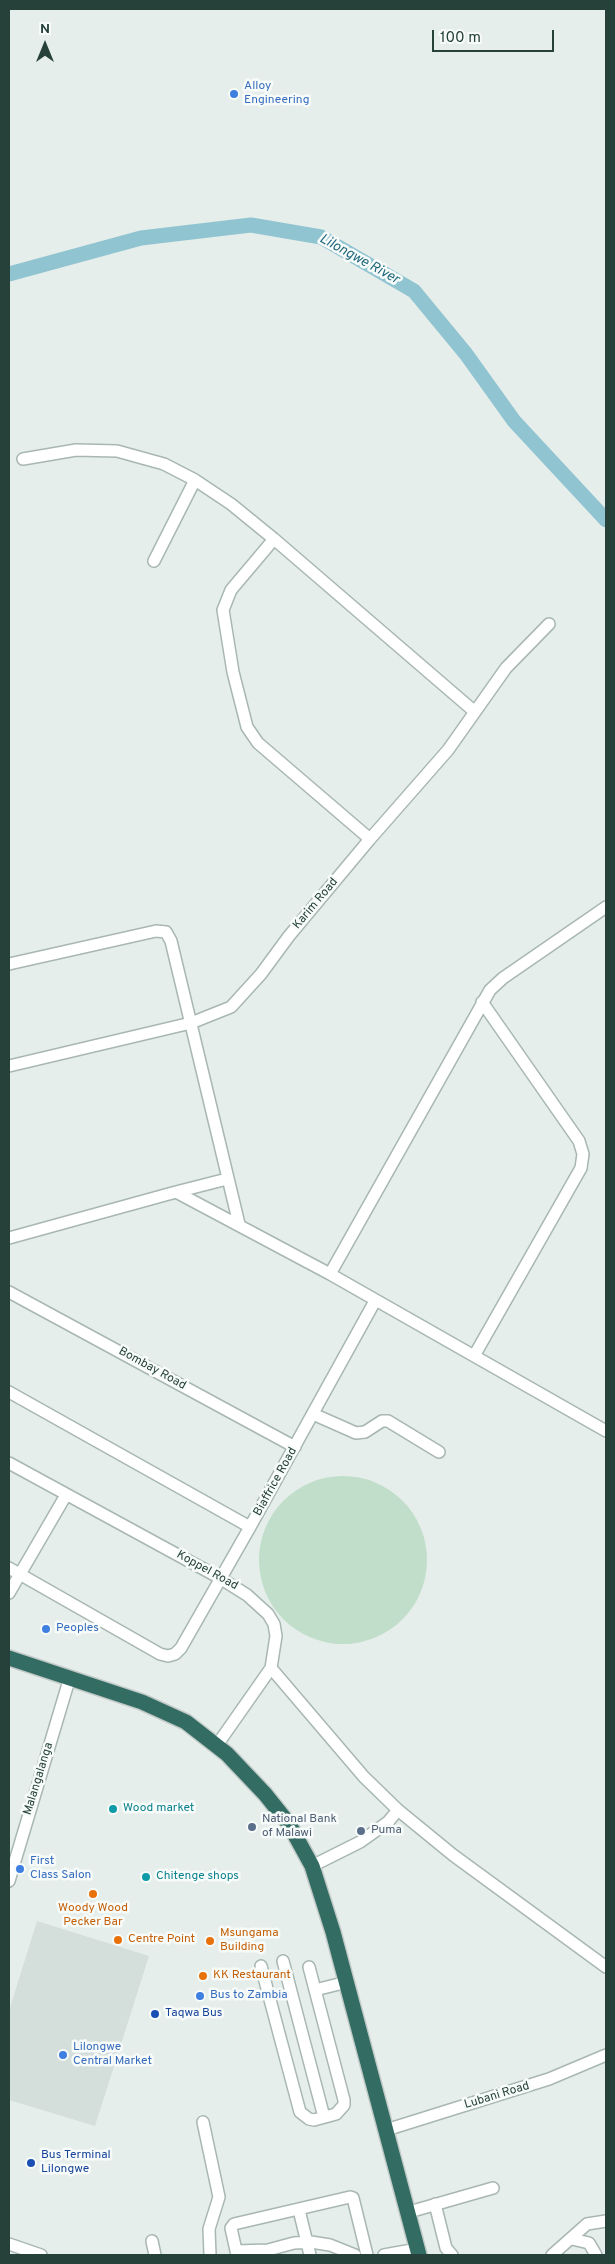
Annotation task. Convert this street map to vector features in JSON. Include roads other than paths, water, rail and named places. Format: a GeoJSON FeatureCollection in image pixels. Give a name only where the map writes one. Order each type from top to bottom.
{"type":"FeatureCollection","features":[{"type":"Feature","properties":{"kind":"highway"},"geometry":{"type":"LineString","coordinates":[[9,1658],[70,1677],[165,1712],[186,1722],[217,1745],[275,1805],[295,1834],[312,1866],[347,1982],[419,2252]]}},
{"type":"Feature","properties":{"kind":"street"},"geometry":{"type":"LineString","coordinates":[[23,459],[76,450],[117,451],[164,464],[195,480],[226,501],[274,539],[475,712]]}},
{"type":"Feature","properties":{"kind":"street"},"geometry":{"type":"LineString","coordinates":[[154,561],[195,480]]}},
{"type":"Feature","properties":{"kind":"street"},"geometry":{"type":"LineString","coordinates":[[274,539],[231,590],[224,610],[233,672],[246,727],[258,743],[370,839]]}},
{"type":"Feature","properties":{"kind":"street","name":"Karim Road"},"geometry":{"type":"LineString","coordinates":[[9,1066],[192,1023],[231,1007],[370,839],[438,764],[506,668],[549,624]]}},
{"type":"Feature","properties":{"kind":"street"},"geometry":{"type":"LineString","coordinates":[[330,1274],[482,1002],[503,978],[606,907]]}},
{"type":"Feature","properties":{"kind":"street"},"geometry":{"type":"LineString","coordinates":[[9,964],[161,930],[166,932],[171,941],[192,1023],[226,1179],[239,1224]]}},
{"type":"Feature","properties":{"kind":"street"},"geometry":{"type":"LineString","coordinates":[[474,1356],[581,1168],[583,1154],[579,1141],[482,1002]]}},
{"type":"Feature","properties":{"kind":"street"},"geometry":{"type":"LineString","coordinates":[[9,1238],[226,1179]]}},
{"type":"Feature","properties":{"kind":"street"},"geometry":{"type":"LineString","coordinates":[[176,1192],[330,1274],[606,1431]]}},
{"type":"Feature","properties":{"kind":"street","name":"Bombay Road"},"geometry":{"type":"LineString","coordinates":[[9,1292],[295,1447]]}},
{"type":"Feature","properties":{"kind":"street","name":"Biaffrice Road"},"geometry":{"type":"LineString","coordinates":[[20,1575],[160,1654],[168,1656],[175,1654],[181,1648],[250,1527],[375,1301]]}},
{"type":"Feature","properties":{"kind":"street"},"geometry":{"type":"LineString","coordinates":[[9,1392],[250,1527]]}},
{"type":"Feature","properties":{"kind":"street"},"geometry":{"type":"LineString","coordinates":[[313,1414],[356,1433],[365,1432],[382,1421],[388,1421],[439,1452]]}},
{"type":"Feature","properties":{"kind":"street","name":"Koppel Road"},"geometry":{"type":"LineString","coordinates":[[9,1463],[220,1578],[247,1595],[268,1614],[274,1624],[276,1636],[271,1668],[217,1745]]}},
{"type":"Feature","properties":{"kind":"street"},"geometry":{"type":"LineString","coordinates":[[9,1593],[66,1495]]}},
{"type":"Feature","properties":{"kind":"street"},"geometry":{"type":"LineString","coordinates":[[9,1568],[20,1575]]}},
{"type":"Feature","properties":{"kind":"street"},"geometry":{"type":"LineString","coordinates":[[271,1668],[364,1777],[398,1810],[453,1855],[606,1967]]}},
{"type":"Feature","properties":{"kind":"street","name":"Malangalanga"},"geometry":{"type":"LineString","coordinates":[[9,1881],[70,1677]]}},
{"type":"Feature","properties":{"kind":"street"},"geometry":{"type":"LineString","coordinates":[[312,1866],[367,1837],[388,1822],[398,1810]]}},
{"type":"Feature","properties":{"kind":"street"},"geometry":{"type":"LineString","coordinates":[[283,1961],[324,2117]]}},
{"type":"Feature","properties":{"kind":"street"},"geometry":{"type":"LineString","coordinates":[[262,1966],[300,2112],[309,2119],[324,2117],[340,2111],[344,2100],[309,1967]]}},
{"type":"Feature","properties":{"kind":"street"},"geometry":{"type":"LineString","coordinates":[[315,1990],[347,1982]]}},
{"type":"Feature","properties":{"kind":"street","name":"Lubani Road"},"geometry":{"type":"LineString","coordinates":[[386,2130],[549,2079],[606,2055]]}},
{"type":"Feature","properties":{"kind":"street"},"geometry":{"type":"LineString","coordinates":[[203,2122],[219,2197],[209,2229],[210,2255]]}},
{"type":"Feature","properties":{"kind":"street"},"geometry":{"type":"LineString","coordinates":[[408,2212],[493,2188]]}},
{"type":"Feature","properties":{"kind":"street"},"geometry":{"type":"LineString","coordinates":[[355,2255],[330,2246],[307,2242],[294,2243],[268,2250],[237,2253],[231,2228],[234,2224],[351,2197],[367,2255]]}},
{"type":"Feature","properties":{"kind":"street"},"geometry":{"type":"LineString","coordinates":[[435,2204],[446,2248],[452,2255]]}},
{"type":"Feature","properties":{"kind":"street"},"geometry":{"type":"LineString","coordinates":[[299,2210],[310,2255]]}},
{"type":"Feature","properties":{"kind":"street"},"geometry":{"type":"LineString","coordinates":[[552,2255],[587,2224],[606,2221]]}},
{"type":"Feature","properties":{"kind":"street"},"geometry":{"type":"LineString","coordinates":[[572,2239],[589,2243],[596,2255]]}},
{"type":"Feature","properties":{"kind":"street"},"geometry":{"type":"LineString","coordinates":[[152,2241],[155,2255]]}},
{"type":"Feature","properties":{"kind":"street"},"geometry":{"type":"LineString","coordinates":[[9,2244],[36,2255]]}},
{"type":"Feature","properties":{"kind":"street"},"geometry":{"type":"LineString","coordinates":[[391,2255],[419,2252]]}},
{"type":"Feature","properties":{"kind":"waterway","name":"Lilongwe River"},"geometry":{"type":"LineString","coordinates":[[9,274],[141,238],[251,225],[321,237],[414,291],[466,354],[514,421],[606,520]]}},
{"type":"Feature","properties":{"kind":"place","name":"Alloy Engineering"},"geometry":{"type":"Point","coordinates":[234,94]}},
{"type":"Feature","properties":{"kind":"place","name":"Peoples"},"geometry":{"type":"Point","coordinates":[46,1629]}},
{"type":"Feature","properties":{"kind":"place","name":"Wood market"},"geometry":{"type":"Point","coordinates":[113,1809]}},
{"type":"Feature","properties":{"kind":"place","name":"National Bank of Malawi"},"geometry":{"type":"Point","coordinates":[252,1827]}},
{"type":"Feature","properties":{"kind":"place","name":"Puma"},"geometry":{"type":"Point","coordinates":[361,1831]}},
{"type":"Feature","properties":{"kind":"place","name":"First Class Salon"},"geometry":{"type":"Point","coordinates":[20,1869]}},
{"type":"Feature","properties":{"kind":"place","name":"Chitenge shops"},"geometry":{"type":"Point","coordinates":[146,1877]}},
{"type":"Feature","properties":{"kind":"place","name":"Woody Wood Pecker Bar"},"geometry":{"type":"Point","coordinates":[93,1894]}},
{"type":"Feature","properties":{"kind":"place","name":"Centre Point"},"geometry":{"type":"Point","coordinates":[118,1940]}},
{"type":"Feature","properties":{"kind":"place","name":"Msungama Building"},"geometry":{"type":"Point","coordinates":[210,1941]}},
{"type":"Feature","properties":{"kind":"place","name":"KK Restaurant"},"geometry":{"type":"Point","coordinates":[203,1976]}},
{"type":"Feature","properties":{"kind":"place","name":"Bus to Zambia"},"geometry":{"type":"Point","coordinates":[200,1996]}},
{"type":"Feature","properties":{"kind":"place","name":"Taqwa Bus"},"geometry":{"type":"Point","coordinates":[155,2014]}},
{"type":"Feature","properties":{"kind":"place","name":"Lilongwe Central Market"},"geometry":{"type":"Point","coordinates":[63,2055]}},
{"type":"Feature","properties":{"kind":"place","name":"Bus Terminal Lilongwe"},"geometry":{"type":"Point","coordinates":[31,2163]}}]}
